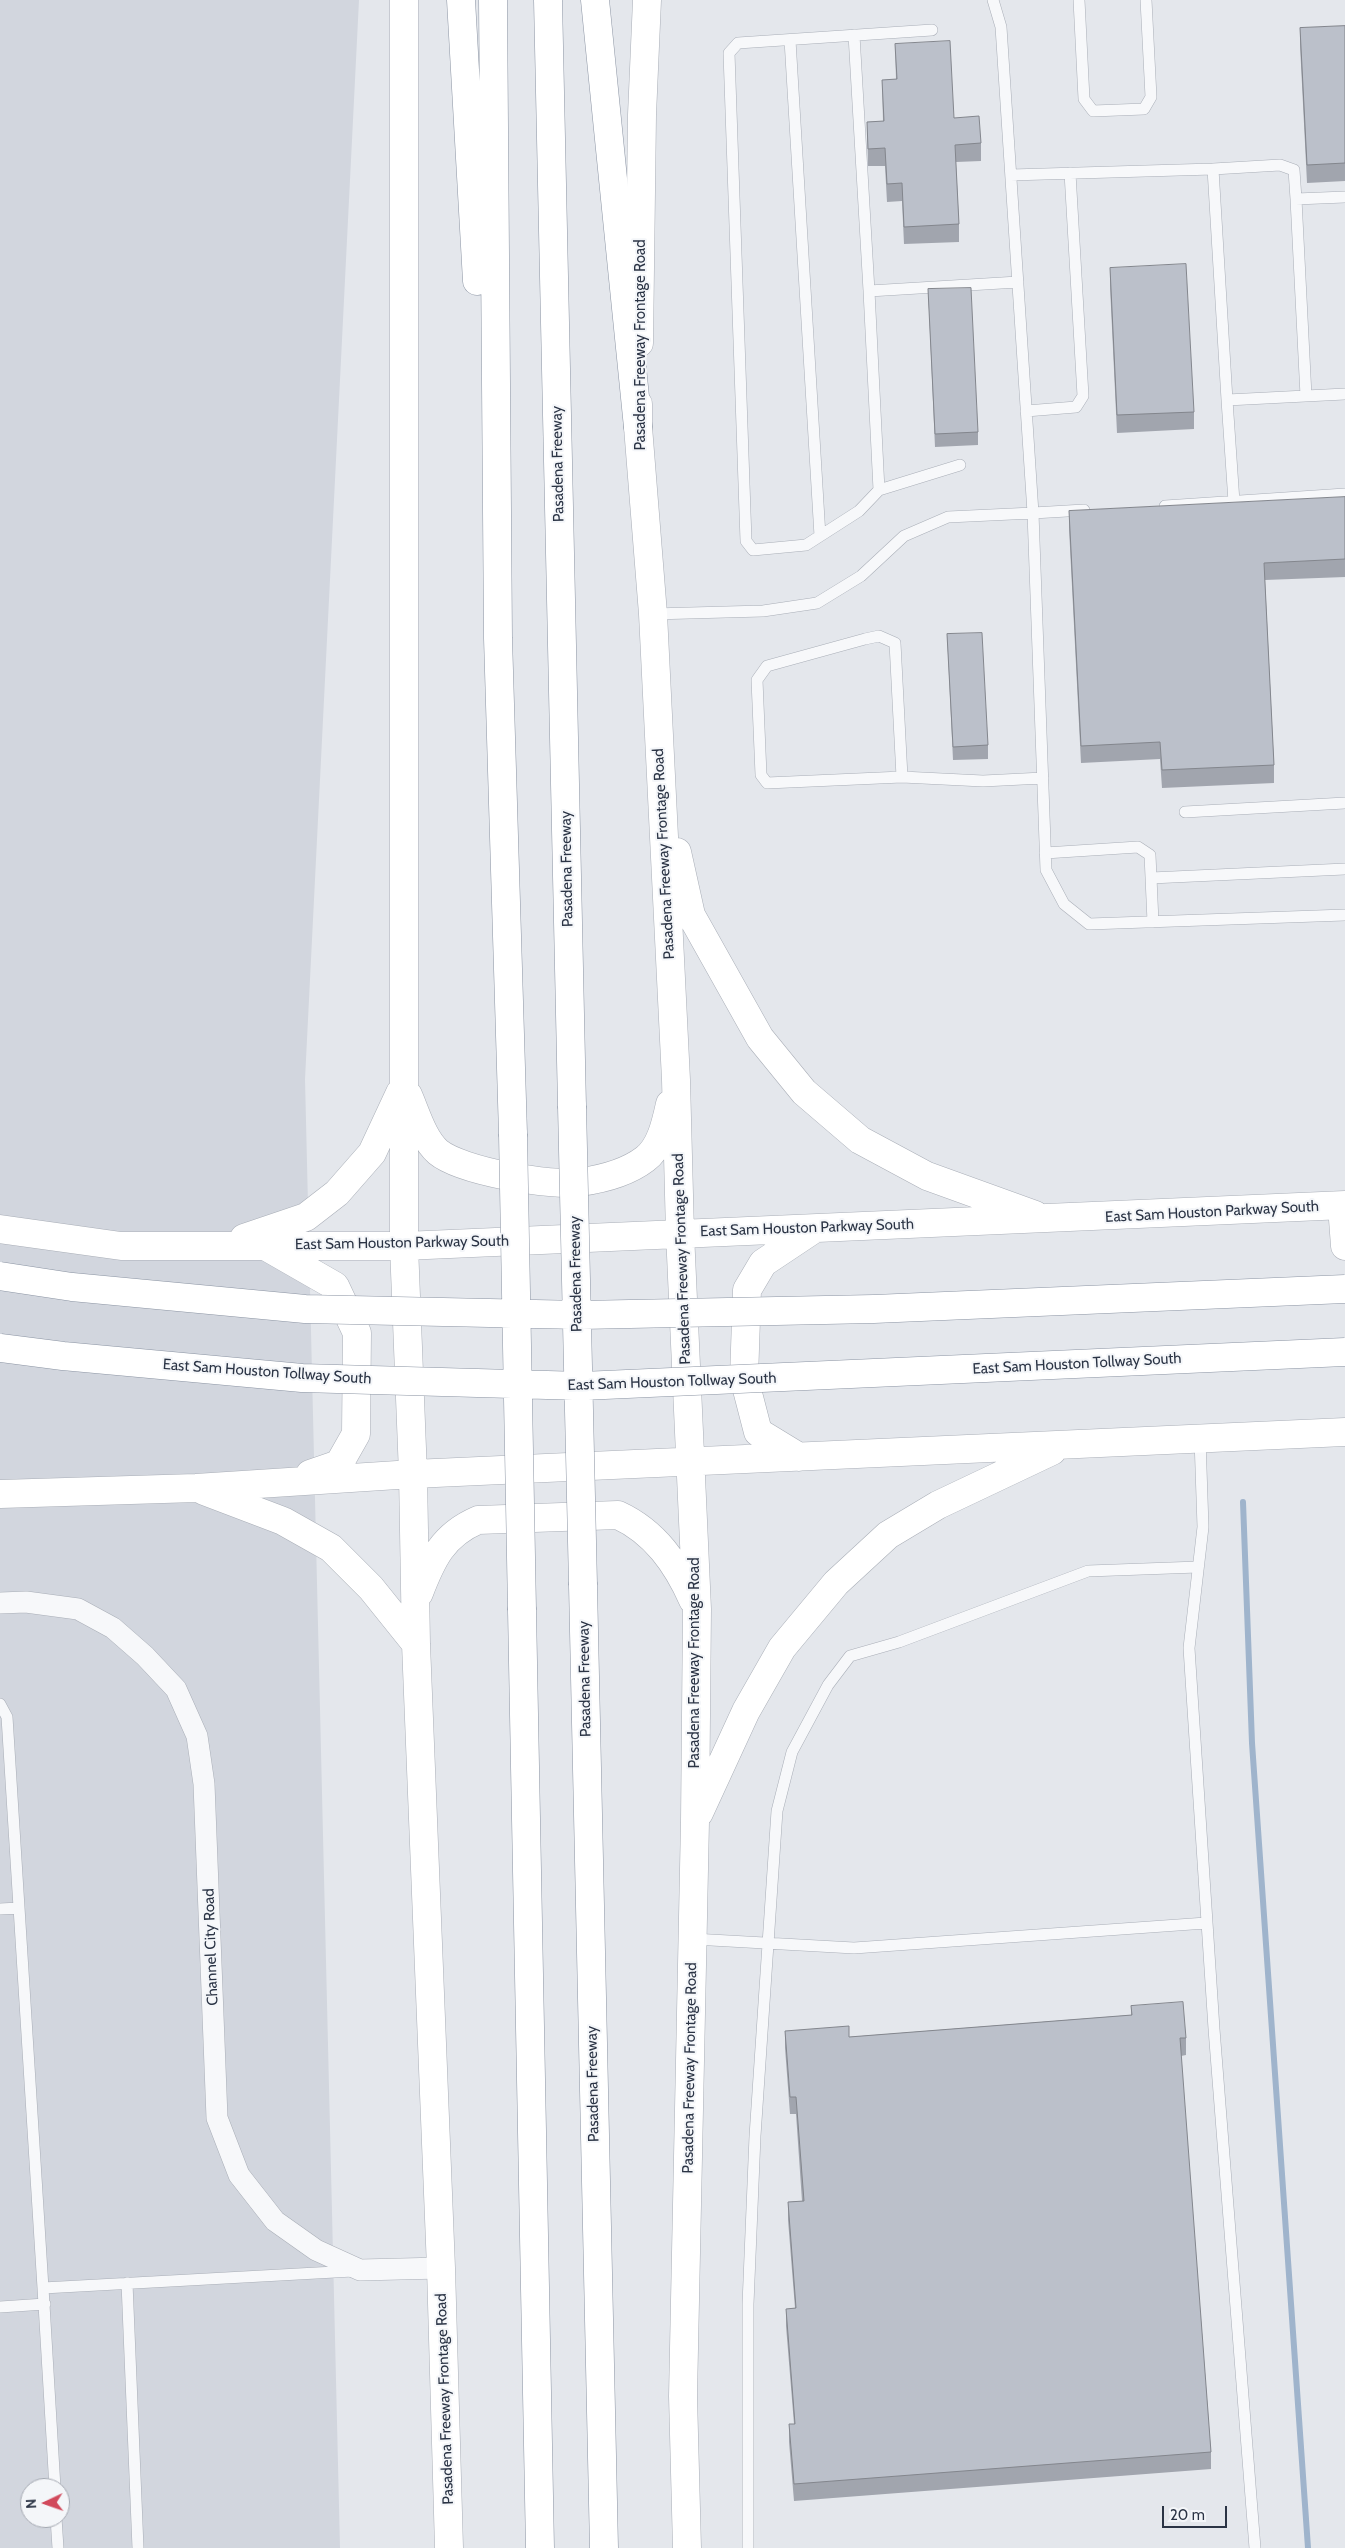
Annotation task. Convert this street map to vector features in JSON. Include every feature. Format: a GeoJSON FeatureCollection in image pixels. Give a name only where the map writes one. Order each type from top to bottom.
{"type":"FeatureCollection","features":[{"type":"Feature","properties":{"kind":"main road","name":"Pasadena Freeway Frontage Road"},"geometry":{"type":"LineString","coordinates":[[404,0],[404,1246],[413,1474],[416,1644],[441,2268],[449,2548]]}},
{"type":"Feature","properties":{"kind":"main road"},"geometry":{"type":"LineString","coordinates":[[461,0],[498,638]]}},
{"type":"Feature","properties":{"kind":"main road"},"geometry":{"type":"LineString","coordinates":[[493,0],[498,638],[513,1134],[540,2548]]}},
{"type":"Feature","properties":{"kind":"main road","name":"Pasadena Freeway"},"geometry":{"type":"LineString","coordinates":[[548,0],[604,2548]]}},
{"type":"Feature","properties":{"kind":"main road"},"geometry":{"type":"LineString","coordinates":[[595,0],[638,427]]}},
{"type":"Feature","properties":{"kind":"main road","name":"Pasadena Freeway Frontage Road"},"geometry":{"type":"LineString","coordinates":[[647,0],[642,115],[638,427],[653,614],[676,1080],[680,1233],[697,1609],[695,1821],[682,2396],[687,2548]]}},
{"type":"Feature","properties":{"kind":"main road"},"geometry":{"type":"LineString","coordinates":[[660,780],[691,915],[760,1038],[804,1092],[860,1140],[927,1176],[1048,1219]]}},
{"type":"Feature","properties":{"kind":"main road"},"geometry":{"type":"LineString","coordinates":[[404,1085],[428,1139],[437,1151],[448,1159],[473,1168],[544,1181],[580,1182],[614,1174],[645,1159],[662,1135],[676,1080]]}},
{"type":"Feature","properties":{"kind":"main road"},"geometry":{"type":"LineString","coordinates":[[221,1246],[306,1217],[337,1193],[372,1153],[404,1085]]}},
{"type":"Feature","properties":{"kind":"main road"},"geometry":{"type":"LineString","coordinates":[[1344,1205],[1345,1246]]}},
{"type":"Feature","properties":{"kind":"main road","name":"East Sam Houston Parkway South"},"geometry":{"type":"LineString","coordinates":[[0,1229],[121,1246],[404,1246],[1344,1205]]}},
{"type":"Feature","properties":{"kind":"main road"},"geometry":{"type":"LineString","coordinates":[[799,1457],[758,1432],[744,1378],[747,1290],[763,1263],[814,1229]]}},
{"type":"Feature","properties":{"kind":"main road"},"geometry":{"type":"LineString","coordinates":[[266,1246],[335,1286],[357,1334],[356,1434],[339,1464],[287,1482]]}},
{"type":"Feature","properties":{"kind":"main road"},"geometry":{"type":"LineString","coordinates":[[0,1276],[72,1287],[305,1309],[581,1315],[874,1309],[1345,1289]]}},
{"type":"Feature","properties":{"kind":"main road","name":"East Sam Houston Tollway South"},"geometry":{"type":"LineString","coordinates":[[0,1348],[63,1356],[302,1378],[582,1386],[1345,1352]]}},
{"type":"Feature","properties":{"kind":"main road"},"geometry":{"type":"LineString","coordinates":[[0,1494],[196,1488],[413,1474],[1345,1432]]}},
{"type":"Feature","properties":{"kind":"main road"},"geometry":{"type":"LineString","coordinates":[[695,1821],[746,1711],[782,1648],[836,1583],[888,1535],[930,1510],[1064,1445]]}},
{"type":"Feature","properties":{"kind":"main road"},"geometry":{"type":"LineString","coordinates":[[196,1488],[283,1521],[331,1548],[371,1588],[416,1644]]}},
{"type":"Feature","properties":{"kind":"main road"},"geometry":{"type":"LineString","coordinates":[[416,1599],[428,1568],[444,1543],[460,1528],[478,1520],[618,1515],[636,1524],[654,1538],[673,1562],[697,1609]]}},
{"type":"Feature","properties":{"kind":"street","name":"Channel City Road"},"geometry":{"type":"LineString","coordinates":[[0,1603],[26,1602],[78,1609],[113,1628],[145,1656],[176,1689],[197,1736],[204,1784],[217,2118],[239,2175],[275,2221],[316,2250],[360,2270],[441,2268]]}},
{"type":"Feature","properties":{"kind":"lane"},"geometry":{"type":"LineString","coordinates":[[993,0],[1001,27],[1033,513],[1046,870],[1064,904],[1089,924],[1345,915]]}},
{"type":"Feature","properties":{"kind":"lane"},"geometry":{"type":"LineString","coordinates":[[1079,0],[1084,99],[1093,112],[1144,109],[1151,97],[1146,0]]}},
{"type":"Feature","properties":{"kind":"lane"},"geometry":{"type":"LineString","coordinates":[[932,30],[738,43],[729,53],[746,541],[753,550],[806,545],[859,511],[879,490],[960,465]]}},
{"type":"Feature","properties":{"kind":"lane"},"geometry":{"type":"LineString","coordinates":[[854,35],[879,490]]}},
{"type":"Feature","properties":{"kind":"lane"},"geometry":{"type":"LineString","coordinates":[[790,40],[820,536]]}},
{"type":"Feature","properties":{"kind":"lane"},"geometry":{"type":"LineString","coordinates":[[1011,175],[1213,169],[1280,165],[1294,170],[1306,396]]}},
{"type":"Feature","properties":{"kind":"lane"},"geometry":{"type":"LineString","coordinates":[[1213,169],[1234,502]]}},
{"type":"Feature","properties":{"kind":"lane"},"geometry":{"type":"LineString","coordinates":[[1026,411],[1076,407],[1083,396],[1070,173]]}},
{"type":"Feature","properties":{"kind":"lane"},"geometry":{"type":"LineString","coordinates":[[1296,199],[1345,197]]}},
{"type":"Feature","properties":{"kind":"lane"},"geometry":{"type":"LineString","coordinates":[[869,291],[1018,282]]}},
{"type":"Feature","properties":{"kind":"lane"},"geometry":{"type":"LineString","coordinates":[[1227,400],[1345,394]]}},
{"type":"Feature","properties":{"kind":"lane"},"geometry":{"type":"LineString","coordinates":[[1151,507],[1345,494]]}},
{"type":"Feature","properties":{"kind":"lane"},"geometry":{"type":"LineString","coordinates":[[653,614],[763,611],[816,603],[861,576],[904,536],[948,517],[1092,510]]}},
{"type":"Feature","properties":{"kind":"lane"},"geometry":{"type":"LineString","coordinates":[[902,777],[895,643],[879,636],[865,639],[768,666],[757,680],[760,775],[768,783],[902,777],[984,782],[1042,778]]}},
{"type":"Feature","properties":{"kind":"lane"},"geometry":{"type":"LineString","coordinates":[[1184,812],[1345,803]]}},
{"type":"Feature","properties":{"kind":"lane"},"geometry":{"type":"LineString","coordinates":[[1045,853],[1138,848],[1150,855],[1153,922]]}},
{"type":"Feature","properties":{"kind":"lane"},"geometry":{"type":"LineString","coordinates":[[1151,878],[1345,869]]}},
{"type":"Feature","properties":{"kind":"lane"},"geometry":{"type":"LineString","coordinates":[[1200,1439],[1203,1527],[1189,1648],[1206,1923],[1254,2548]]}},
{"type":"Feature","properties":{"kind":"lane"},"geometry":{"type":"LineString","coordinates":[[748,2548],[748,2304],[755,2136],[769,1943],[776,1811],[792,1752],[828,1685],[850,1656],[899,1642],[1088,1572],[1198,1567]]}},
{"type":"Feature","properties":{"kind":"lane"},"geometry":{"type":"LineString","coordinates":[[0,1704],[7,1717],[54,2478]]}},
{"type":"Feature","properties":{"kind":"lane"},"geometry":{"type":"LineString","coordinates":[[0,1909],[19,1908]]}},
{"type":"Feature","properties":{"kind":"lane"},"geometry":{"type":"LineString","coordinates":[[692,1939],[854,1948],[1206,1923]]}},
{"type":"Feature","properties":{"kind":"lane"},"geometry":{"type":"LineString","coordinates":[[44,2288],[360,2270]]}},
{"type":"Feature","properties":{"kind":"lane"},"geometry":{"type":"LineString","coordinates":[[127,2283],[138,2548]]}},
{"type":"Feature","properties":{"kind":"lane"},"geometry":{"type":"LineString","coordinates":[[0,2307],[45,2304]]}},
{"type":"Feature","properties":{"kind":"lane"},"geometry":{"type":"LineString","coordinates":[[57,2528],[58,2548]]}},
{"type":"Feature","properties":{"kind":"shaded area"},"geometry":{"type":"Polygon","coordinates":[[[0,0],[359,0],[305,1079],[340,2548],[0,2548],[0,0]]]}},
{"type":"Feature","properties":{"kind":"building"},"geometry":{"type":"Polygon","coordinates":[[[1345,26],[1345,163],[1307,165],[1300,28],[1345,26]]]}},
{"type":"Feature","properties":{"kind":"building"},"geometry":{"type":"Polygon","coordinates":[[[950,41],[954,118],[979,116],[981,143],[955,145],[959,224],[904,227],[902,183],[887,184],[885,148],[868,149],[867,122],[884,121],[882,80],[897,79],[895,44],[950,41]]]}},
{"type":"Feature","properties":{"kind":"building"},"geometry":{"type":"Polygon","coordinates":[[[1186,264],[1194,412],[1117,415],[1110,268],[1186,264]]]}},
{"type":"Feature","properties":{"kind":"building"},"geometry":{"type":"Polygon","coordinates":[[[971,288],[978,432],[935,434],[928,289],[971,288]]]}},
{"type":"Feature","properties":{"kind":"building"},"geometry":{"type":"Polygon","coordinates":[[[1345,497],[1345,559],[1264,563],[1274,765],[1162,770],[1160,742],[1081,746],[1069,511],[1345,497]]]}},
{"type":"Feature","properties":{"kind":"building"},"geometry":{"type":"Polygon","coordinates":[[[982,633],[988,745],[953,747],[947,634],[982,633]]]}},
{"type":"Feature","properties":{"kind":"building"},"geometry":{"type":"Polygon","coordinates":[[[1183,2002],[1186,2038],[1180,2038],[1211,2452],[794,2484],[789,2424],[795,2424],[786,2309],[796,2308],[788,2202],[804,2201],[796,2097],[790,2097],[785,2031],[849,2026],[849,2037],[1132,2015],[1131,2006],[1183,2002]]]}},
{"type":"Feature","properties":{"kind":"waterway"},"geometry":{"type":"LineString","coordinates":[[1243,1502],[1252,1743],[1308,2548]]}}]}
